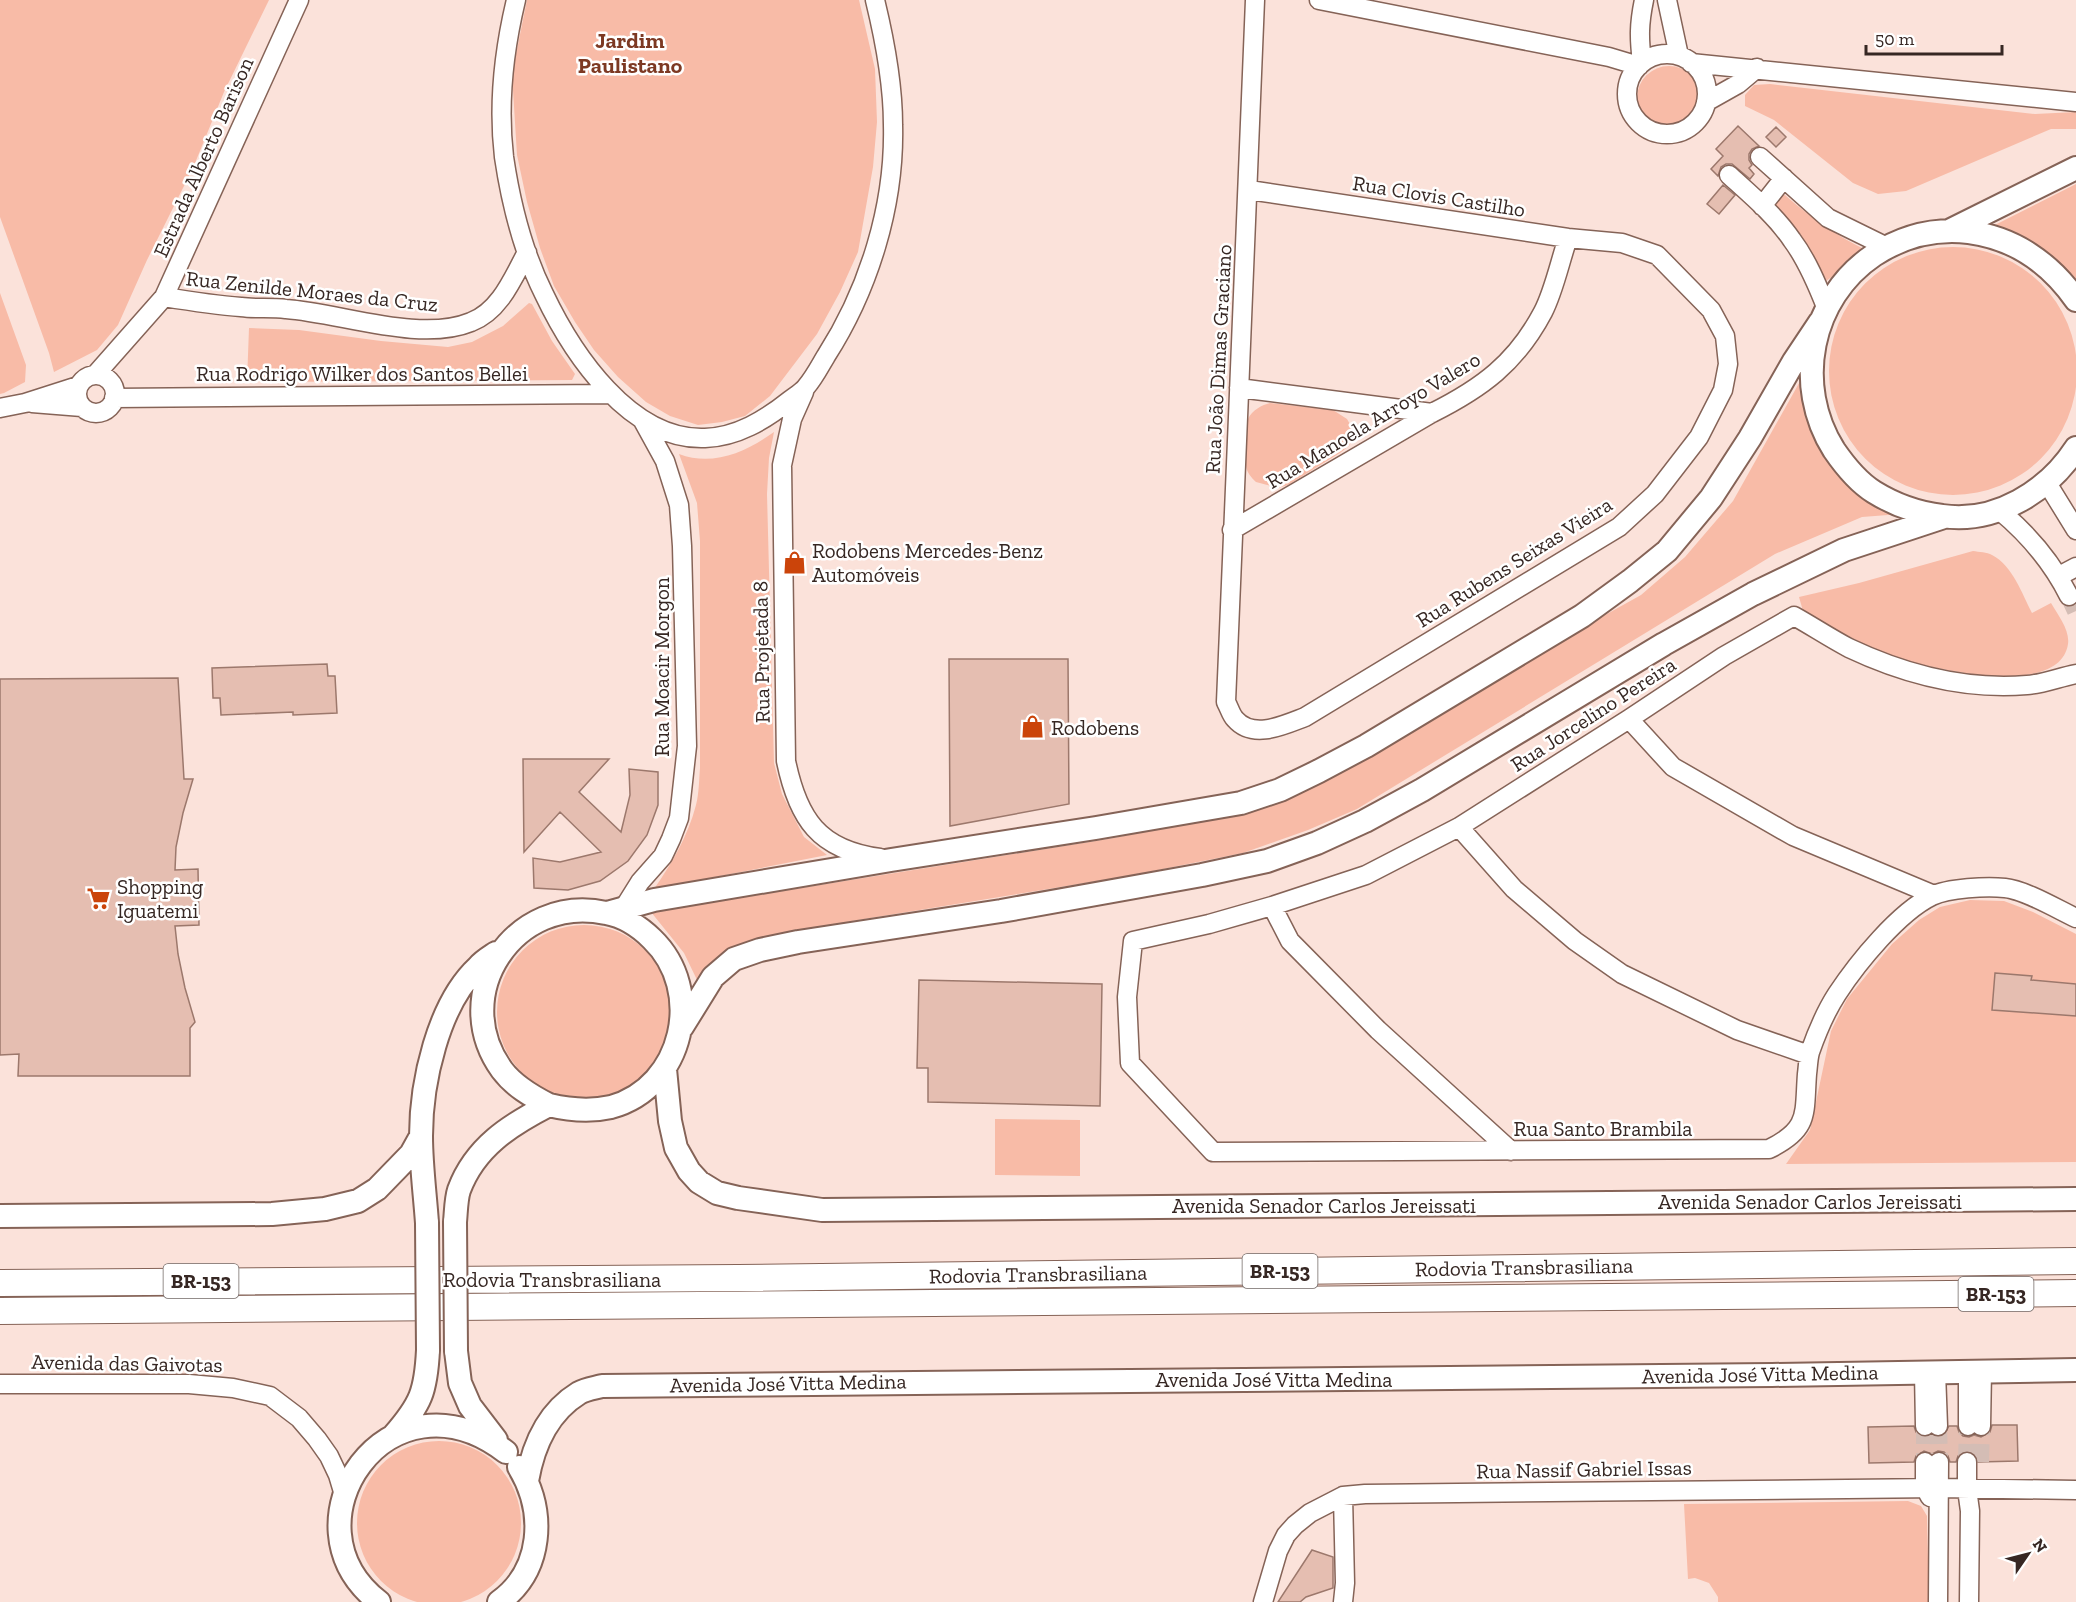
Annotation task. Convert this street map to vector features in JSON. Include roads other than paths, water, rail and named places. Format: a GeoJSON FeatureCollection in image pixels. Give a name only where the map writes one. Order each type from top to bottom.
{"type":"FeatureCollection","features":[{"type":"Feature","properties":{"kind":"highway","name":"Rodovia Transbrasiliana"},"geometry":{"type":"LineString","coordinates":[[0,1283],[726,1278],[2076,1261]]}},
{"type":"Feature","properties":{"kind":"highway","name":"Rodovia Transbrasiliana"},"geometry":{"type":"LineString","coordinates":[[0,1311],[2076,1293]]}},
{"type":"Feature","properties":{"kind":"main road"},"geometry":{"type":"LineString","coordinates":[[1951,230],[2076,168]]}},
{"type":"Feature","properties":{"kind":"main road"},"geometry":{"type":"LineString","coordinates":[[379,1602],[359,1582],[343,1550],[340,1513],[350,1481],[368,1455],[393,1436],[410,1417],[424,1391],[428,1350],[427,1223],[421,1136],[427,1079],[434,1046],[452,1001],[477,967],[529,925],[555,913],[581,909],[616,910],[891,860],[1241,803],[1280,790],[1366,746],[1582,616],[1667,551],[1712,498],[1794,361],[1849,276],[1863,263],[1887,247],[1929,232],[1951,230],[1988,234],[2022,248],[2052,270],[2076,300]]}},
{"type":"Feature","properties":{"kind":"main road"},"geometry":{"type":"LineString","coordinates":[[1823,315],[1811,359],[1813,397],[1824,434],[1829,442],[1845,466],[1873,492],[1907,509],[1944,517],[1972,516],[1999,510],[2024,499],[2047,483],[2066,463],[2076,448]]}},
{"type":"Feature","properties":{"kind":"main road"},"geometry":{"type":"LineString","coordinates":[[505,946],[494,962],[483,998],[486,1036],[502,1071],[531,1096],[549,1105],[570,1110],[591,1111],[613,1106],[633,1098],[665,1069],[682,1027],[713,977],[734,959],[760,950],[798,942],[1001,911],[1202,875],[1267,861],[1317,843],[1365,821],[1422,790],[1664,644],[1753,594],[1844,549],[1944,517]]}},
{"type":"Feature","properties":{"kind":"main road"},"geometry":{"type":"LineString","coordinates":[[616,910],[645,932],[672,964],[680,985],[683,1006],[682,1027]]}},
{"type":"Feature","properties":{"kind":"main road","name":"Avenida Senador Carlos Jereissati"},"geometry":{"type":"LineString","coordinates":[[665,1069],[670,1121],[676,1148],[689,1171],[699,1182],[717,1193],[738,1198],[822,1210],[2076,1199]]}},
{"type":"Feature","properties":{"kind":"main road"},"geometry":{"type":"LineString","coordinates":[[499,1602],[517,1584],[527,1569],[537,1534],[537,1516],[534,1498],[518,1465],[470,1406],[460,1383],[456,1351],[455,1222],[458,1191],[484,1147],[521,1119],[549,1105]]}},
{"type":"Feature","properties":{"kind":"main road"},"geometry":{"type":"LineString","coordinates":[[0,1216],[272,1214],[325,1209],[358,1201],[377,1189],[411,1155],[421,1136]]}},
{"type":"Feature","properties":{"kind":"main road","name":"Avenida José Vitta Medina"},"geometry":{"type":"LineString","coordinates":[[527,1481],[536,1446],[554,1415],[581,1392],[602,1386],[2076,1370]]}},
{"type":"Feature","properties":{"kind":"main road"},"geometry":{"type":"LineString","coordinates":[[393,1436],[426,1426],[460,1427],[477,1433],[506,1452]]}},
{"type":"Feature","properties":{"kind":"street","name":"Estrada Alberto Barison"},"geometry":{"type":"LineString","coordinates":[[107,384],[139,327],[164,297],[299,0]]}},
{"type":"Feature","properties":{"kind":"street"},"geometry":{"type":"LineString","coordinates":[[516,0],[508,32],[502,115],[504,156],[514,208],[527,252],[544,294],[567,335],[611,394],[642,420],[656,428],[680,436],[704,438],[725,435],[751,427],[779,409],[806,387],[855,305],[873,259],[890,176],[894,127],[890,73],[875,0]]}},
{"type":"Feature","properties":{"kind":"street","name":"Rua João Dimas Graciano"},"geometry":{"type":"LineString","coordinates":[[1234,719],[1226,702],[1249,190],[1255,0]]}},
{"type":"Feature","properties":{"kind":"street"},"geometry":{"type":"LineString","coordinates":[[1319,0],[1641,64]]}},
{"type":"Feature","properties":{"kind":"street"},"geometry":{"type":"LineString","coordinates":[[1641,64],[1639,22],[1644,0]]}},
{"type":"Feature","properties":{"kind":"street"},"geometry":{"type":"LineString","coordinates":[[1667,0],[1685,60],[1699,71],[1704,81],[1706,102],[1700,116],[1685,130],[1664,135],[1638,122],[1632,114],[1626,94],[1628,83],[1641,64],[1660,55],[1685,60],[2076,102]]}},
{"type":"Feature","properties":{"kind":"street"},"geometry":{"type":"LineString","coordinates":[[1609,57],[1628,83]]}},
{"type":"Feature","properties":{"kind":"street"},"geometry":{"type":"LineString","coordinates":[[1706,102],[1738,84],[1757,68]]}},
{"type":"Feature","properties":{"kind":"street"},"geometry":{"type":"LineString","coordinates":[[1760,157],[1828,218],[1887,247]]}},
{"type":"Feature","properties":{"kind":"street"},"geometry":{"type":"LineString","coordinates":[[1729,175],[1792,239],[1814,278],[1823,315]]}},
{"type":"Feature","properties":{"kind":"street"},"geometry":{"type":"LineString","coordinates":[[1762,206],[1784,178]]}},
{"type":"Feature","properties":{"kind":"street","name":"Rua Clovis Castilho"},"geometry":{"type":"LineString","coordinates":[[1249,190],[1568,238],[1622,243]]}},
{"type":"Feature","properties":{"kind":"street","name":"Rua Manoela Arroyo Valero"},"geometry":{"type":"LineString","coordinates":[[1232,530],[1463,397],[1500,371],[1527,338],[1544,311],[1568,238]]}},
{"type":"Feature","properties":{"kind":"street","name":"Rua Rubens Seixas Vieira"},"geometry":{"type":"LineString","coordinates":[[1234,719],[1247,728],[1266,730],[1305,717],[1619,527],[1655,494],[1699,437],[1723,390],[1728,364],[1725,336],[1711,310],[1657,255],[1622,243]]}},
{"type":"Feature","properties":{"kind":"street","name":"Rua Zenilde Moraes da Cruz"},"geometry":{"type":"LineString","coordinates":[[164,297],[241,308],[286,309],[420,329],[453,328],[473,321],[492,309],[527,252]]}},
{"type":"Feature","properties":{"kind":"street"},"geometry":{"type":"LineString","coordinates":[[25,402],[82,407],[95,413],[102,412],[109,408],[107,384],[82,380],[78,386],[78,400],[82,407]]}},
{"type":"Feature","properties":{"kind":"street","name":"Rua Rodrigo Wilker dos Santos Bellei"},"geometry":{"type":"LineString","coordinates":[[107,384],[611,394]]}},
{"type":"Feature","properties":{"kind":"street"},"geometry":{"type":"LineString","coordinates":[[0,408],[78,386]]}},
{"type":"Feature","properties":{"kind":"street","name":"Rua Projetada 8"},"geometry":{"type":"LineString","coordinates":[[806,387],[792,419],[782,465],[786,762],[791,788],[802,812],[813,827],[829,842],[863,856],[891,860]]}},
{"type":"Feature","properties":{"kind":"street"},"geometry":{"type":"LineString","coordinates":[[1239,388],[1432,413]]}},
{"type":"Feature","properties":{"kind":"street","name":"Rua Moacir Morgon"},"geometry":{"type":"LineString","coordinates":[[616,910],[663,856],[671,839],[679,818],[687,746],[679,505],[665,461],[642,420]]}},
{"type":"Feature","properties":{"kind":"street"},"geometry":{"type":"LineString","coordinates":[[2047,483],[2076,530]]}},
{"type":"Feature","properties":{"kind":"street"},"geometry":{"type":"LineString","coordinates":[[1999,510],[2022,529],[2059,576],[2069,596]]}},
{"type":"Feature","properties":{"kind":"street"},"geometry":{"type":"LineString","coordinates":[[2059,576],[2076,567]]}},
{"type":"Feature","properties":{"kind":"street","name":"Rua Jorcelino Pereira"},"geometry":{"type":"LineString","coordinates":[[1133,941],[1209,924],[1366,875],[1459,827],[1724,656],[1794,616],[1849,648],[1904,671],[1960,683],[1996,687],[2029,685],[2076,674]]}},
{"type":"Feature","properties":{"kind":"street"},"geometry":{"type":"LineString","coordinates":[[1629,719],[1673,767],[1793,836],[1934,895]]}},
{"type":"Feature","properties":{"kind":"street"},"geometry":{"type":"LineString","coordinates":[[1459,827],[1514,889],[1575,941],[1622,974],[1737,1030],[1809,1055]]}},
{"type":"Feature","properties":{"kind":"street","name":"Rua Santo Brambila"},"geometry":{"type":"LineString","coordinates":[[1133,941],[1127,997],[1130,1063],[1213,1152],[1769,1149],[1787,1140],[1803,1122],[1809,1055],[1821,1024],[1838,993],[1861,963],[1907,912],[1934,895],[1969,888],[2006,888],[2037,899],[2076,918]]}},
{"type":"Feature","properties":{"kind":"street"},"geometry":{"type":"LineString","coordinates":[[1272,906],[1290,941],[1378,1030],[1511,1151]]}},
{"type":"Feature","properties":{"kind":"street"},"geometry":{"type":"LineString","coordinates":[[1974,1426],[1975,1371]]}},
{"type":"Feature","properties":{"kind":"street"},"geometry":{"type":"LineString","coordinates":[[1930,1372],[1931,1426]]}},
{"type":"Feature","properties":{"kind":"street","name":"Avenida das Gaivotas"},"geometry":{"type":"LineString","coordinates":[[0,1384],[189,1384],[232,1388],[270,1396],[299,1418],[317,1439],[329,1456],[344,1495]]}},
{"type":"Feature","properties":{"kind":"street"},"geometry":{"type":"LineString","coordinates":[[1932,1462],[1932,1488],[1937,1512],[1938,1602]]}},
{"type":"Feature","properties":{"kind":"street"},"geometry":{"type":"LineString","coordinates":[[1970,1602],[1970,1511],[1973,1462]]}},
{"type":"Feature","properties":{"kind":"street","name":"Rua Nassif Gabriel Issas"},"geometry":{"type":"LineString","coordinates":[[1263,1602],[1278,1551],[1286,1535],[1310,1513],[1343,1496],[1932,1488],[2076,1490]]}},
{"type":"Feature","properties":{"kind":"street"},"geometry":{"type":"LineString","coordinates":[[1343,1496],[1345,1583],[1343,1602]]}},
{"type":"Feature","properties":{"kind":"tunnel"},"geometry":{"type":"LineString","coordinates":[[2069,596],[2076,611]]}},
{"type":"Feature","properties":{"kind":"tunnel"},"geometry":{"type":"LineString","coordinates":[[1925,1426],[1925,1462]]}},
{"type":"Feature","properties":{"kind":"tunnel"},"geometry":{"type":"LineString","coordinates":[[1938,1426],[1939,1462]]}},
{"type":"Feature","properties":{"kind":"tunnel"},"geometry":{"type":"LineString","coordinates":[[1967,1462],[1968,1426]]}},
{"type":"Feature","properties":{"kind":"tunnel"},"geometry":{"type":"LineString","coordinates":[[1980,1462],[1981,1426]]}},
{"type":"Feature","properties":{"kind":"place","name":"Rodobens Mercedes-Benz Automóveis"},"geometry":{"type":"Point","coordinates":[794,562]}},
{"type":"Feature","properties":{"kind":"place","name":"Rodobens"},"geometry":{"type":"Point","coordinates":[1033,727]}},
{"type":"Feature","properties":{"kind":"place","name":"Shopping Iguatemi"},"geometry":{"type":"Point","coordinates":[99,898]}},
{"type":"Feature","properties":{"kind":"district","name":"Jardim Paulistano"},"geometry":{"type":"Point","coordinates":[630,52]}}]}
